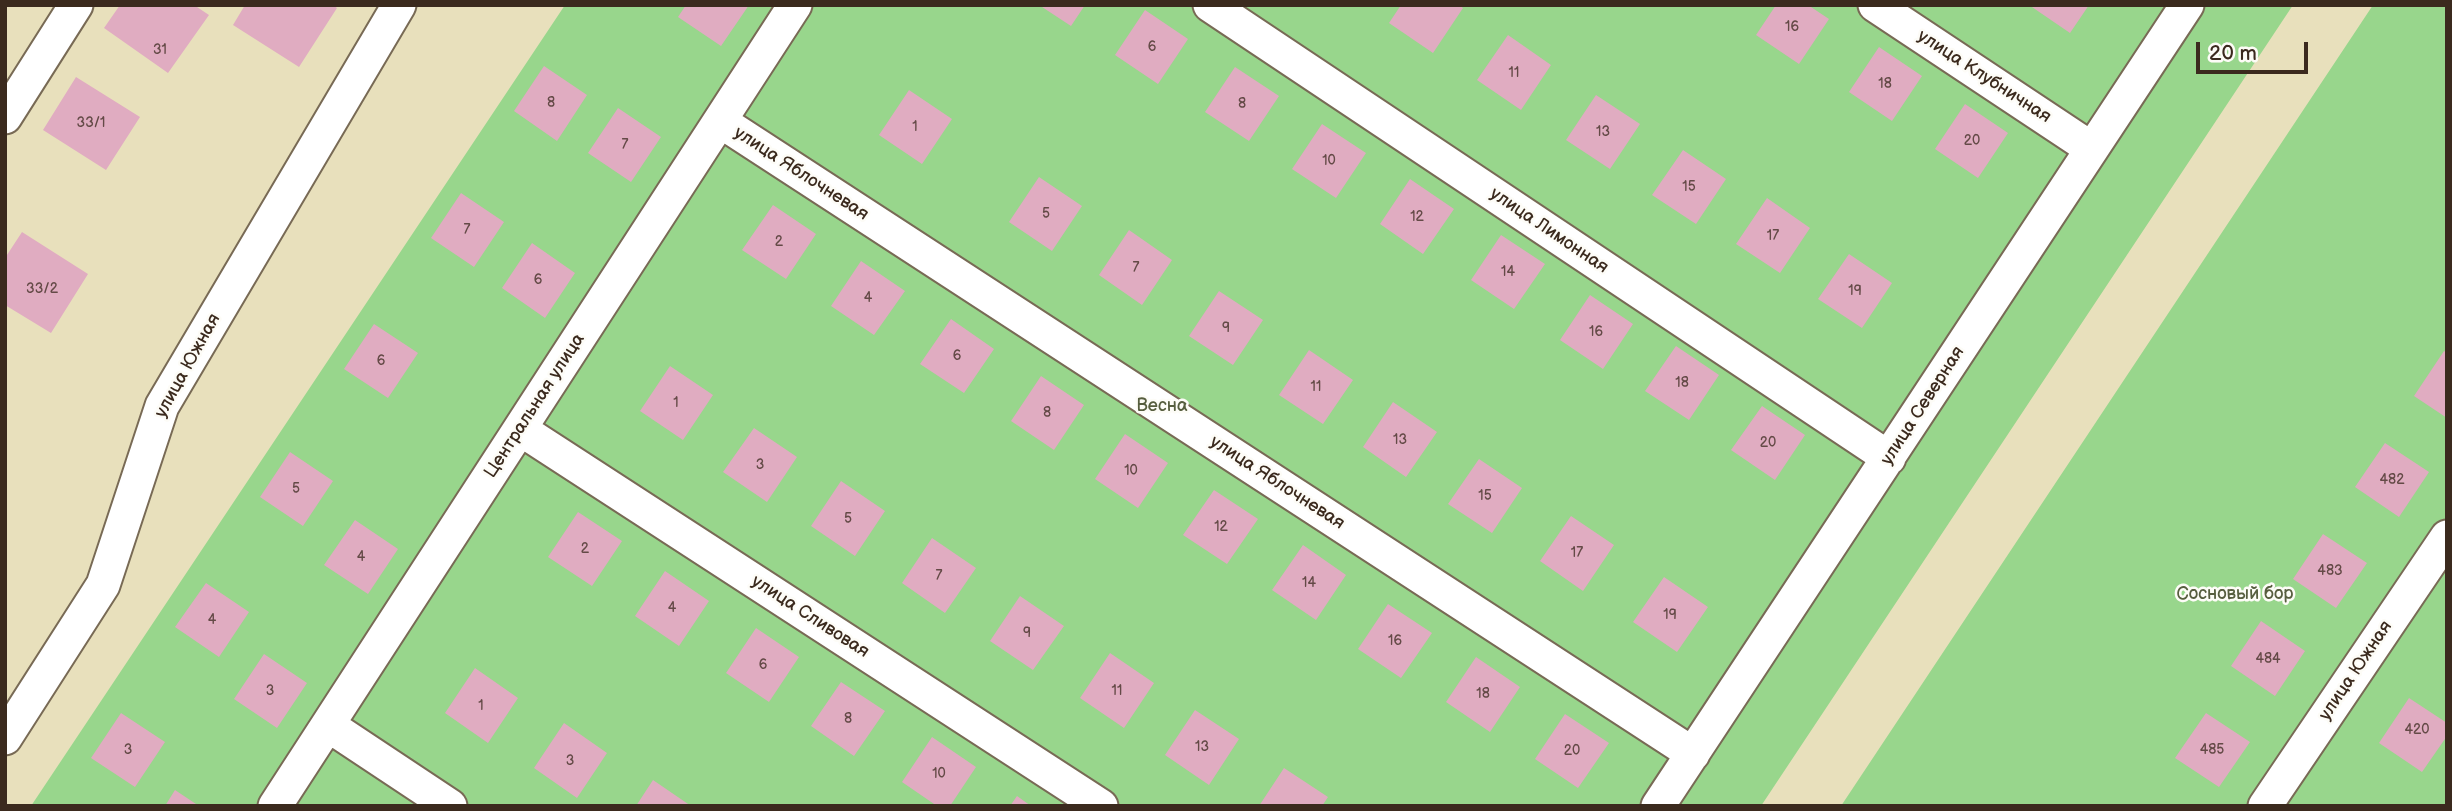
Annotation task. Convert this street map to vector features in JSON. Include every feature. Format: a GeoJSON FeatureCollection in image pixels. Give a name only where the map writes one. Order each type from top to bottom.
{"type":"FeatureCollection","features":[{"type":"Feature","properties":{"kind":"street"},"geometry":{"type":"LineString","coordinates":[[5,117],[76,5]]}},
{"type":"Feature","properties":{"kind":"street","name":"улица Южная"},"geometry":{"type":"LineString","coordinates":[[5,738],[103,585],[162,406],[399,5]]}},
{"type":"Feature","properties":{"kind":"street","name":"Центральная улица"},"geometry":{"type":"LineString","coordinates":[[275,806],[794,5]]}},
{"type":"Feature","properties":{"kind":"street","name":"улица Лимонная"},"geometry":{"type":"LineString","coordinates":[[1210,5],[1889,458]]}},
{"type":"Feature","properties":{"kind":"street","name":"улица Клубничная"},"geometry":{"type":"LineString","coordinates":[[1875,5],[2092,149]]}},
{"type":"Feature","properties":{"kind":"street","name":"улица Северная"},"geometry":{"type":"LineString","coordinates":[[1658,806],[2187,5]]}},
{"type":"Feature","properties":{"kind":"street","name":"улица Яблочневая"},"geometry":{"type":"LineString","coordinates":[[720,121],[1693,754]]}},
{"type":"Feature","properties":{"kind":"street","name":"улица Сливовая"},"geometry":{"type":"LineString","coordinates":[[520,429],[1101,806]]}},
{"type":"Feature","properties":{"kind":"street","name":"улица Южная"},"geometry":{"type":"LineString","coordinates":[[2265,806],[2447,537]]}},
{"type":"Feature","properties":{"kind":"street"},"geometry":{"type":"LineString","coordinates":[[328,724],[450,806]]}},
{"type":"Feature","properties":{"kind":"green space","name":"Весна"},"geometry":{"type":"Polygon","coordinates":[[[565,5],[2293,5],[1761,806],[31,806],[565,5]]]}},
{"type":"Feature","properties":{"kind":"green space","name":"Сосновый бор"},"geometry":{"type":"Polygon","coordinates":[[[2373,5],[2447,5],[2447,806],[1841,806],[2373,5]]]}},
{"type":"Feature","properties":{"kind":"building"},"geometry":{"type":"Polygon","coordinates":[[[120,5],[194,5],[209,15],[168,73],[104,28],[120,5]]]}},
{"type":"Feature","properties":{"kind":"building"},"geometry":{"type":"Polygon","coordinates":[[[245,5],[333,5],[337,8],[299,67],[233,25],[245,5]]]}},
{"type":"Feature","properties":{"kind":"building"},"geometry":{"type":"Polygon","coordinates":[[[686,5],[749,5],[721,46],[678,17],[686,5]]]}},
{"type":"Feature","properties":{"kind":"building"},"geometry":{"type":"Polygon","coordinates":[[[1039,5],[1085,5],[1071,26],[1039,5]]]}},
{"type":"Feature","properties":{"kind":"building"},"geometry":{"type":"Polygon","coordinates":[[[1401,5],[1459,5],[1463,8],[1433,53],[1389,23],[1401,5]]]}},
{"type":"Feature","properties":{"kind":"building"},"geometry":{"type":"Polygon","coordinates":[[[1776,5],[1808,5],[1829,19],[1799,64],[1756,35],[1776,5]]]}},
{"type":"Feature","properties":{"kind":"building"},"geometry":{"type":"Polygon","coordinates":[[[2029,5],[2089,5],[2070,33],[2029,5]]]}},
{"type":"Feature","properties":{"kind":"building"},"geometry":{"type":"Polygon","coordinates":[[[1145,10],[1188,39],[1158,84],[1115,55],[1145,10]]]}},
{"type":"Feature","properties":{"kind":"building"},"geometry":{"type":"Polygon","coordinates":[[[1508,35],[1551,65],[1521,110],[1477,80],[1508,35]]]}},
{"type":"Feature","properties":{"kind":"building"},"geometry":{"type":"Polygon","coordinates":[[[1879,47],[1922,76],[1892,121],[1849,92],[1879,47]]]}},
{"type":"Feature","properties":{"kind":"building"},"geometry":{"type":"Polygon","coordinates":[[[544,66],[587,95],[557,141],[514,111],[544,66]]]}},
{"type":"Feature","properties":{"kind":"building"},"geometry":{"type":"Polygon","coordinates":[[[1235,67],[1279,96],[1249,141],[1205,112],[1235,67]]]}},
{"type":"Feature","properties":{"kind":"building"},"geometry":{"type":"Polygon","coordinates":[[[76,77],[140,117],[106,170],[43,130],[76,77]]]}},
{"type":"Feature","properties":{"kind":"building"},"geometry":{"type":"Polygon","coordinates":[[[909,90],[952,119],[922,164],[879,135],[909,90]]]}},
{"type":"Feature","properties":{"kind":"building"},"geometry":{"type":"Polygon","coordinates":[[[1596,95],[1640,124],[1610,169],[1566,140],[1596,95]]]}},
{"type":"Feature","properties":{"kind":"building"},"geometry":{"type":"Polygon","coordinates":[[[1965,104],[2008,133],[1978,178],[1935,149],[1965,104]]]}},
{"type":"Feature","properties":{"kind":"building"},"geometry":{"type":"Polygon","coordinates":[[[618,108],[661,137],[631,182],[588,153],[618,108]]]}},
{"type":"Feature","properties":{"kind":"building"},"geometry":{"type":"Polygon","coordinates":[[[1322,124],[1366,153],[1336,198],[1292,169],[1322,124]]]}},
{"type":"Feature","properties":{"kind":"building"},"geometry":{"type":"Polygon","coordinates":[[[1683,150],[1726,179],[1696,224],[1652,195],[1683,150]]]}},
{"type":"Feature","properties":{"kind":"building"},"geometry":{"type":"Polygon","coordinates":[[[1039,177],[1082,206],[1052,251],[1009,222],[1039,177]]]}},
{"type":"Feature","properties":{"kind":"building"},"geometry":{"type":"Polygon","coordinates":[[[1410,179],[1454,209],[1423,254],[1380,224],[1410,179]]]}},
{"type":"Feature","properties":{"kind":"building"},"geometry":{"type":"Polygon","coordinates":[[[461,193],[504,222],[474,267],[431,238],[461,193]]]}},
{"type":"Feature","properties":{"kind":"building"},"geometry":{"type":"Polygon","coordinates":[[[1767,198],[1810,228],[1780,273],[1736,244],[1767,198]]]}},
{"type":"Feature","properties":{"kind":"building"},"geometry":{"type":"Polygon","coordinates":[[[773,205],[816,234],[786,279],[742,250],[773,205]]]}},
{"type":"Feature","properties":{"kind":"building"},"geometry":{"type":"Polygon","coordinates":[[[1129,230],[1172,260],[1142,305],[1099,275],[1129,230]]]}},
{"type":"Feature","properties":{"kind":"building"},"geometry":{"type":"Polygon","coordinates":[[[22,232],[88,274],[51,333],[5,305],[5,258],[22,232]]]}},
{"type":"Feature","properties":{"kind":"building"},"geometry":{"type":"Polygon","coordinates":[[[1501,235],[1545,264],[1514,309],[1471,280],[1501,235]]]}},
{"type":"Feature","properties":{"kind":"building"},"geometry":{"type":"Polygon","coordinates":[[[532,243],[575,273],[545,318],[502,288],[532,243]]]}},
{"type":"Feature","properties":{"kind":"building"},"geometry":{"type":"Polygon","coordinates":[[[1849,254],[1892,283],[1862,328],[1818,299],[1849,254]]]}},
{"type":"Feature","properties":{"kind":"building"},"geometry":{"type":"Polygon","coordinates":[[[861,261],[905,291],[874,335],[831,306],[861,261]]]}},
{"type":"Feature","properties":{"kind":"building"},"geometry":{"type":"Polygon","coordinates":[[[1219,291],[1263,320],[1233,365],[1189,336],[1219,291]]]}},
{"type":"Feature","properties":{"kind":"building"},"geometry":{"type":"Polygon","coordinates":[[[1590,295],[1633,324],[1603,369],[1560,340],[1590,295]]]}},
{"type":"Feature","properties":{"kind":"building"},"geometry":{"type":"Polygon","coordinates":[[[951,319],[994,349],[964,393],[920,364],[951,319]]]}},
{"type":"Feature","properties":{"kind":"building"},"geometry":{"type":"Polygon","coordinates":[[[374,324],[418,353],[388,398],[344,369],[374,324]]]}},
{"type":"Feature","properties":{"kind":"building"},"geometry":{"type":"Polygon","coordinates":[[[1676,346],[1719,375],[1689,420],[1645,391],[1676,346]]]}},
{"type":"Feature","properties":{"kind":"building"},"geometry":{"type":"Polygon","coordinates":[[[1309,350],[1353,380],[1323,424],[1279,395],[1309,350]]]}},
{"type":"Feature","properties":{"kind":"building"},"geometry":{"type":"Polygon","coordinates":[[[2444,351],[2447,353],[2447,418],[2414,396],[2444,351]]]}},
{"type":"Feature","properties":{"kind":"building"},"geometry":{"type":"Polygon","coordinates":[[[670,366],[713,395],[683,440],[640,411],[670,366]]]}},
{"type":"Feature","properties":{"kind":"building"},"geometry":{"type":"Polygon","coordinates":[[[1041,376],[1084,405],[1054,450],[1011,421],[1041,376]]]}},
{"type":"Feature","properties":{"kind":"building"},"geometry":{"type":"Polygon","coordinates":[[[1393,402],[1437,432],[1406,477],[1363,447],[1393,402]]]}},
{"type":"Feature","properties":{"kind":"building"},"geometry":{"type":"Polygon","coordinates":[[[1762,406],[1805,435],[1775,480],[1731,450],[1762,406]]]}},
{"type":"Feature","properties":{"kind":"building"},"geometry":{"type":"Polygon","coordinates":[[[754,428],[797,457],[767,502],[723,472],[754,428]]]}},
{"type":"Feature","properties":{"kind":"building"},"geometry":{"type":"Polygon","coordinates":[[[1125,434],[1168,463],[1138,508],[1095,479],[1125,434]]]}},
{"type":"Feature","properties":{"kind":"building"},"geometry":{"type":"Polygon","coordinates":[[[2385,443],[2429,472],[2399,517],[2355,487],[2385,443]]]}},
{"type":"Feature","properties":{"kind":"building"},"geometry":{"type":"Polygon","coordinates":[[[290,452],[333,481],[303,526],[260,497],[290,452]]]}},
{"type":"Feature","properties":{"kind":"building"},"geometry":{"type":"Polygon","coordinates":[[[1479,459],[1522,488],[1492,533],[1448,504],[1479,459]]]}},
{"type":"Feature","properties":{"kind":"building"},"geometry":{"type":"Polygon","coordinates":[[[841,481],[885,511],[855,556],[811,526],[841,481]]]}},
{"type":"Feature","properties":{"kind":"building"},"geometry":{"type":"Polygon","coordinates":[[[1214,490],[1258,519],[1227,564],[1183,535],[1214,490]]]}},
{"type":"Feature","properties":{"kind":"building"},"geometry":{"type":"Polygon","coordinates":[[[578,512],[622,541],[592,586],[548,557],[578,512]]]}},
{"type":"Feature","properties":{"kind":"building"},"geometry":{"type":"Polygon","coordinates":[[[1571,516],[1614,545],[1583,591],[1540,561],[1571,516]]]}},
{"type":"Feature","properties":{"kind":"building"},"geometry":{"type":"Polygon","coordinates":[[[355,520],[398,549],[368,594],[324,565],[355,520]]]}},
{"type":"Feature","properties":{"kind":"building"},"geometry":{"type":"Polygon","coordinates":[[[2323,534],[2367,563],[2336,608],[2293,579],[2323,534]]]}},
{"type":"Feature","properties":{"kind":"building"},"geometry":{"type":"Polygon","coordinates":[[[932,538],[976,568],[945,613],[902,583],[932,538]]]}},
{"type":"Feature","properties":{"kind":"building"},"geometry":{"type":"Polygon","coordinates":[[[1303,545],[1346,575],[1316,620],[1272,590],[1303,545]]]}},
{"type":"Feature","properties":{"kind":"building"},"geometry":{"type":"Polygon","coordinates":[[[665,571],[709,601],[679,646],[635,616],[665,571]]]}},
{"type":"Feature","properties":{"kind":"building"},"geometry":{"type":"Polygon","coordinates":[[[1664,577],[1708,607],[1677,652],[1633,622],[1664,577]]]}},
{"type":"Feature","properties":{"kind":"building"},"geometry":{"type":"Polygon","coordinates":[[[206,583],[249,612],[219,657],[175,627],[206,583]]]}},
{"type":"Feature","properties":{"kind":"building"},"geometry":{"type":"Polygon","coordinates":[[[1020,596],[1064,626],[1033,670],[990,641],[1020,596]]]}},
{"type":"Feature","properties":{"kind":"building"},"geometry":{"type":"Polygon","coordinates":[[[1388,604],[1432,633],[1401,678],[1358,649],[1388,604]]]}},
{"type":"Feature","properties":{"kind":"building"},"geometry":{"type":"Polygon","coordinates":[[[2261,621],[2305,651],[2275,696],[2231,666],[2261,621]]]}},
{"type":"Feature","properties":{"kind":"building"},"geometry":{"type":"Polygon","coordinates":[[[756,628],[799,657],[769,702],[726,673],[756,628]]]}},
{"type":"Feature","properties":{"kind":"building"},"geometry":{"type":"Polygon","coordinates":[[[1110,653],[1154,683],[1124,728],[1080,698],[1110,653]]]}},
{"type":"Feature","properties":{"kind":"building"},"geometry":{"type":"Polygon","coordinates":[[[264,654],[307,683],[277,728],[234,699],[264,654]]]}},
{"type":"Feature","properties":{"kind":"building"},"geometry":{"type":"Polygon","coordinates":[[[1476,657],[1520,687],[1490,732],[1446,702],[1476,657]]]}},
{"type":"Feature","properties":{"kind":"building"},"geometry":{"type":"Polygon","coordinates":[[[475,668],[518,698],[488,743],[445,713],[475,668]]]}},
{"type":"Feature","properties":{"kind":"building"},"geometry":{"type":"Polygon","coordinates":[[[841,682],[885,711],[854,756],[811,726],[841,682]]]}},
{"type":"Feature","properties":{"kind":"building"},"geometry":{"type":"Polygon","coordinates":[[[2409,698],[2447,723],[2447,736],[2422,772],[2379,743],[2409,698]]]}},
{"type":"Feature","properties":{"kind":"building"},"geometry":{"type":"Polygon","coordinates":[[[1195,710],[1239,739],[1209,785],[1165,755],[1195,710]]]}},
{"type":"Feature","properties":{"kind":"building"},"geometry":{"type":"Polygon","coordinates":[[[121,713],[165,742],[135,787],[91,758],[121,713]]]}},
{"type":"Feature","properties":{"kind":"building"},"geometry":{"type":"Polygon","coordinates":[[[2206,713],[2250,742],[2219,787],[2175,758],[2206,713]]]}},
{"type":"Feature","properties":{"kind":"building"},"geometry":{"type":"Polygon","coordinates":[[[1565,714],[1609,743],[1578,788],[1535,759],[1565,714]]]}},
{"type":"Feature","properties":{"kind":"building"},"geometry":{"type":"Polygon","coordinates":[[[564,723],[607,753],[577,798],[534,768],[564,723]]]}},
{"type":"Feature","properties":{"kind":"building"},"geometry":{"type":"Polygon","coordinates":[[[932,737],[976,767],[950,806],[937,806],[902,782],[932,737]]]}},
{"type":"Feature","properties":{"kind":"building"},"geometry":{"type":"Polygon","coordinates":[[[1284,768],[1328,797],[1322,806],[1259,806],[1284,768]]]}},
{"type":"Feature","properties":{"kind":"building"},"geometry":{"type":"Polygon","coordinates":[[[653,780],[691,806],[636,806],[653,780]]]}},
{"type":"Feature","properties":{"kind":"building"},"geometry":{"type":"Polygon","coordinates":[[[175,790],[199,806],[165,806],[175,790]]]}},
{"type":"Feature","properties":{"kind":"building"},"geometry":{"type":"Polygon","coordinates":[[[1017,796],[1031,806],[1010,806],[1017,796]]]}}]}
